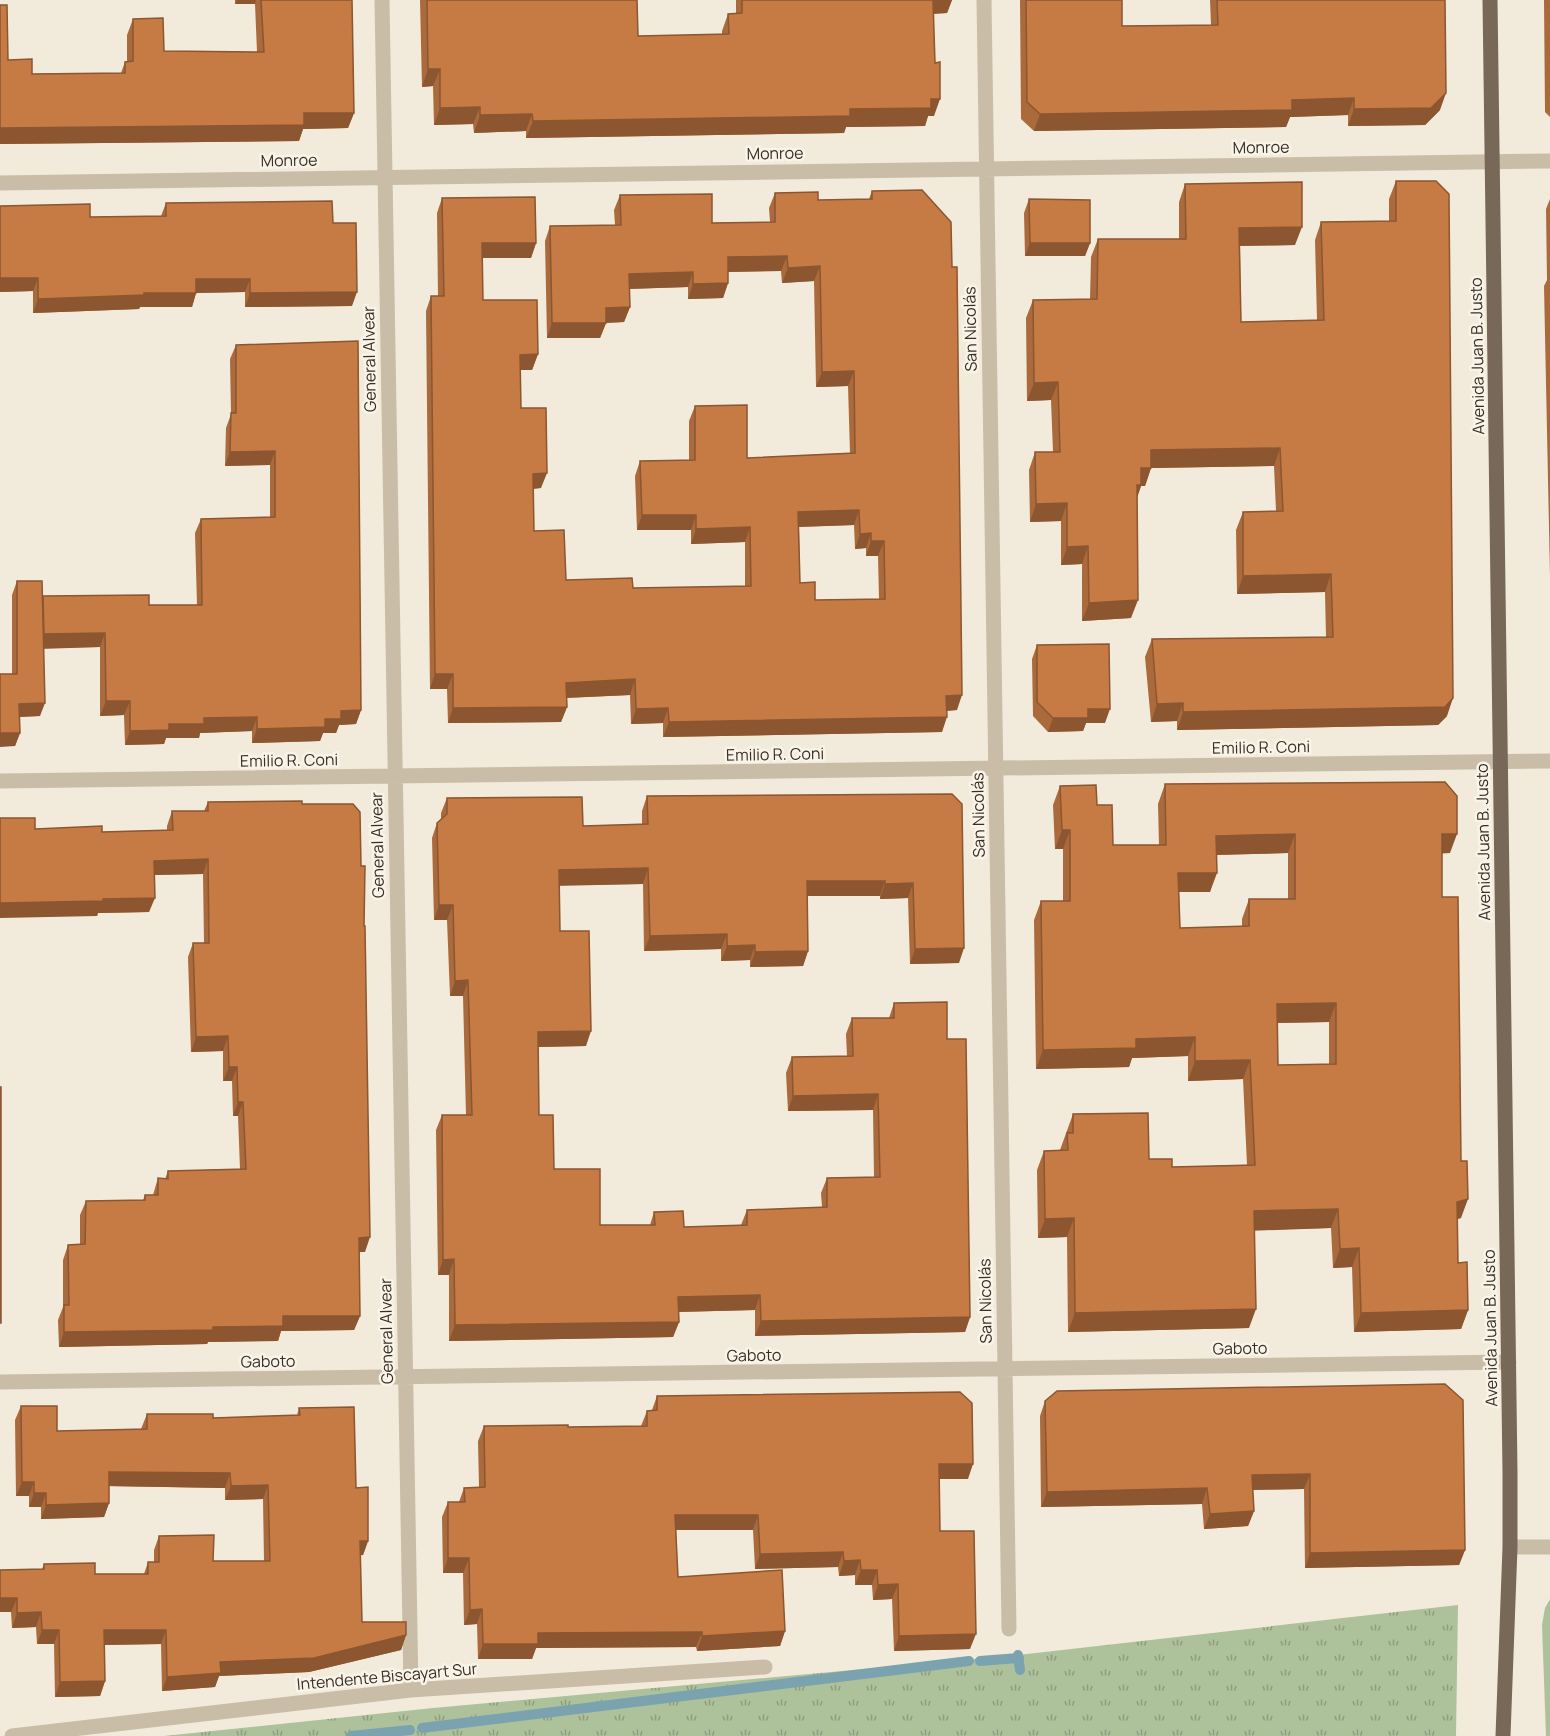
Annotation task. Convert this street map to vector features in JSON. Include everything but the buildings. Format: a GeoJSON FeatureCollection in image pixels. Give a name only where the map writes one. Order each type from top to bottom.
{"type":"FeatureCollection","features":[{"type":"Feature","properties":{"kind":"main road","name":"Avenida Juan B. Justo"},"geometry":{"type":"LineString","coordinates":[[1490,0],[1509,1362],[1510,1547],[1503,1736]]}},
{"type":"Feature","properties":{"kind":"street","name":"General Alvear"},"geometry":{"type":"LineString","coordinates":[[382,0],[411,1689]]}},
{"type":"Feature","properties":{"kind":"street","name":"San Nicolás"},"geometry":{"type":"LineString","coordinates":[[984,0],[1009,1629]]}},
{"type":"Feature","properties":{"kind":"street","name":"Monroe"},"geometry":{"type":"LineString","coordinates":[[0,183],[1550,161]]}},
{"type":"Feature","properties":{"kind":"street","name":"Emilio R. Coni"},"geometry":{"type":"LineString","coordinates":[[0,781],[1550,761]]}},
{"type":"Feature","properties":{"kind":"street","name":"Gaboto"},"geometry":{"type":"LineString","coordinates":[[0,1382],[1509,1362]]}},
{"type":"Feature","properties":{"kind":"street"},"geometry":{"type":"LineString","coordinates":[[1510,1547],[1550,1547]]}},
{"type":"Feature","properties":{"kind":"street","name":"Intendente Biscayart Sur"},"geometry":{"type":"LineString","coordinates":[[12,1736],[411,1689],[765,1667]]}},
{"type":"Feature","properties":{"kind":"green space"},"geometry":{"type":"Polygon","coordinates":[[[1550,1599],[1550,1736],[1546,1736],[1542,1625],[1545,1608],[1550,1599]]]}},
{"type":"Feature","properties":{"kind":"green space"},"geometry":{"type":"Polygon","coordinates":[[[1458,1605],[1456,1736],[164,1736],[433,1708],[1018,1655],[1458,1605]]]}},
{"type":"Feature","properties":{"kind":"waterway"},"geometry":{"type":"LineString","coordinates":[[1018,1655],[1020,1670]]}},
{"type":"Feature","properties":{"kind":"waterway"},"geometry":{"type":"LineString","coordinates":[[980,1661],[1019,1658]]}},
{"type":"Feature","properties":{"kind":"waterway"},"geometry":{"type":"LineString","coordinates":[[422,1728],[969,1661]]}},
{"type":"Feature","properties":{"kind":"waterway"},"geometry":{"type":"LineString","coordinates":[[351,1736],[410,1730]]}}]}
